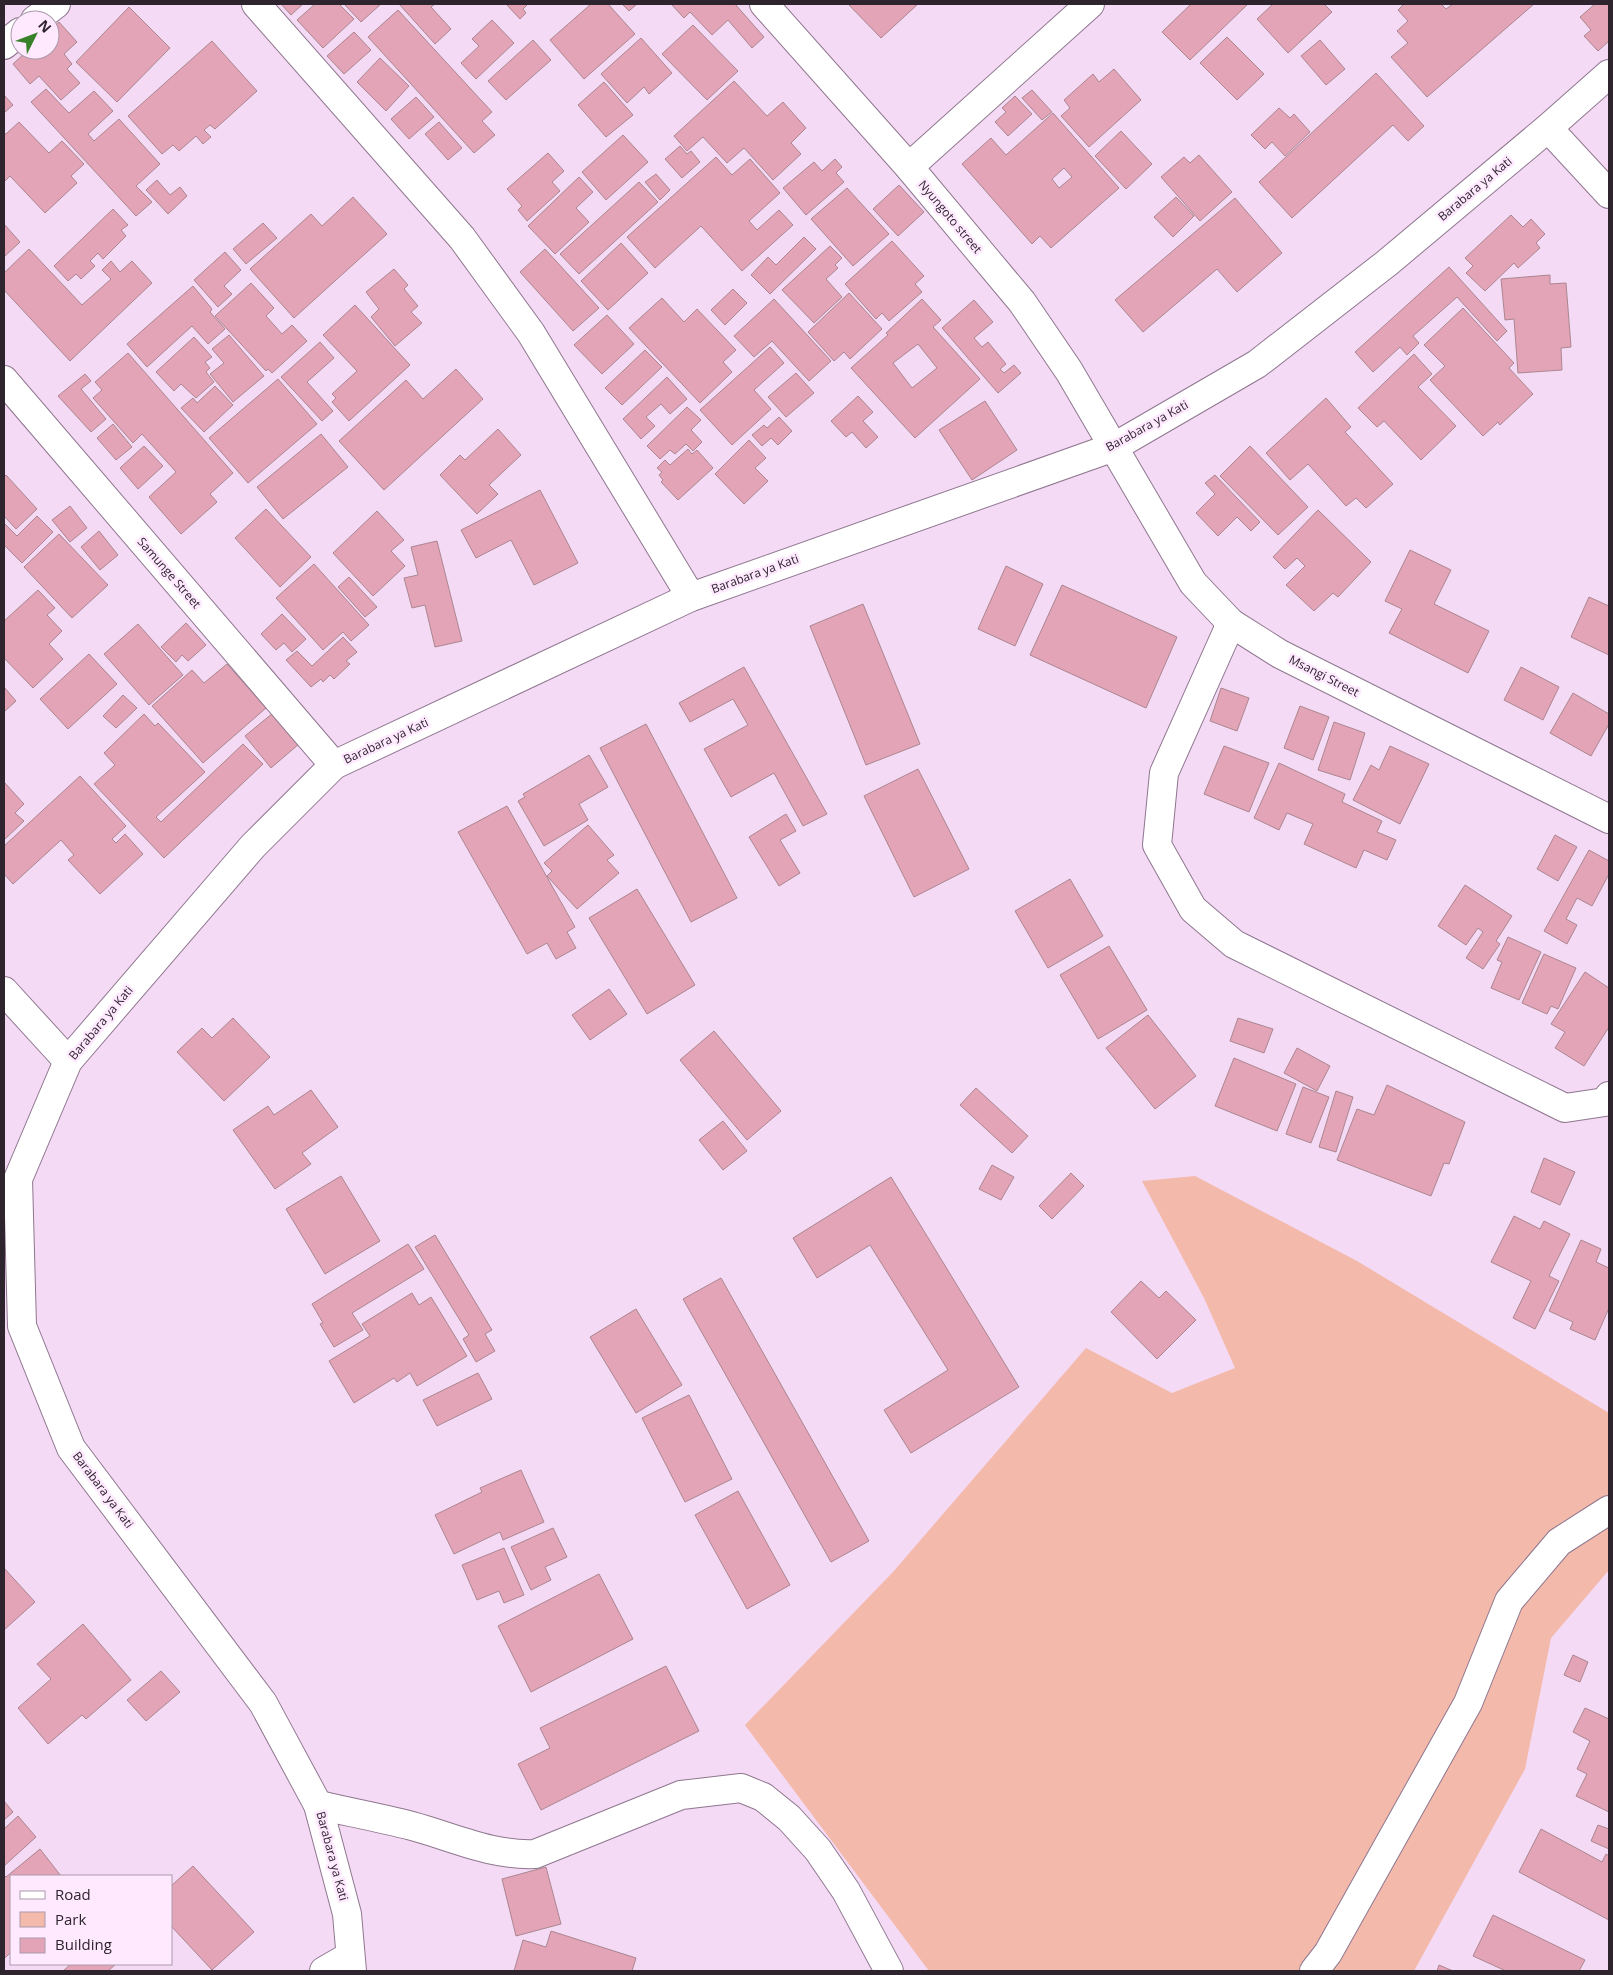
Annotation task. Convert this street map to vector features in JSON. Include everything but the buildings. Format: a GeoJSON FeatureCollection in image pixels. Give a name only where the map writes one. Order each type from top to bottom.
{"type":"FeatureCollection","features":[{"type":"Feature","properties":{"kind":"street"},"geometry":{"type":"LineString","coordinates":[[256,4],[462,238],[531,333],[691,597]]}},
{"type":"Feature","properties":{"kind":"street","name":"Nyungoto street"},"geometry":{"type":"LineString","coordinates":[[764,4],[909,167],[1022,302],[1069,371],[1114,447]]}},
{"type":"Feature","properties":{"kind":"street"},"geometry":{"type":"LineString","coordinates":[[909,167],[1090,4]]}},
{"type":"Feature","properties":{"kind":"street","name":"Barabara ya Kati"},"geometry":{"type":"LineString","coordinates":[[351,1964],[348,1914],[318,1805],[263,1703],[71,1448],[22,1326],[12,1240],[18,1179],[68,1061],[253,846],[334,766],[691,597],[1114,447],[1257,364],[1387,263],[1548,128],[1609,74]]}},
{"type":"Feature","properties":{"kind":"street"},"geometry":{"type":"LineString","coordinates":[[1548,128],[1609,194]]}},
{"type":"Feature","properties":{"kind":"street","name":"Samunge Street"},"geometry":{"type":"LineString","coordinates":[[4,380],[334,766]]}},
{"type":"Feature","properties":{"kind":"street","name":"Msangi Street"},"geometry":{"type":"LineString","coordinates":[[1114,447],[1193,583],[1231,624],[1280,654],[1609,819]]}},
{"type":"Feature","properties":{"kind":"street"},"geometry":{"type":"LineString","coordinates":[[1231,624],[1164,774],[1157,845],[1193,909],[1234,944],[1565,1108],[1605,1102],[1609,1096]]}},
{"type":"Feature","properties":{"kind":"street"},"geometry":{"type":"LineString","coordinates":[[4,991],[68,1061]]}},
{"type":"Feature","properties":{"kind":"street"},"geometry":{"type":"LineString","coordinates":[[1314,1971],[1328,1953],[1468,1703],[1509,1601],[1559,1542],[1609,1510]]}},
{"type":"Feature","properties":{"kind":"street"},"geometry":{"type":"LineString","coordinates":[[318,1805],[412,1826],[478,1846],[520,1854],[535,1854],[681,1796],[741,1788],[763,1797],[789,1818],[818,1850],[846,1891],[889,1971]]}},
{"type":"Feature","properties":{"kind":"street"},"geometry":{"type":"LineString","coordinates":[[324,1971],[351,1964]]}},
{"type":"Feature","properties":{"kind":"green space"},"geometry":{"type":"Polygon","coordinates":[[[1195,1176],[1357,1261],[1609,1413],[1609,1570],[1551,1638],[1525,1769],[1414,1971],[929,1971],[745,1725],[893,1572],[1086,1348],[1172,1393],[1235,1368],[1204,1298],[1142,1181],[1195,1176]]]}}]}
